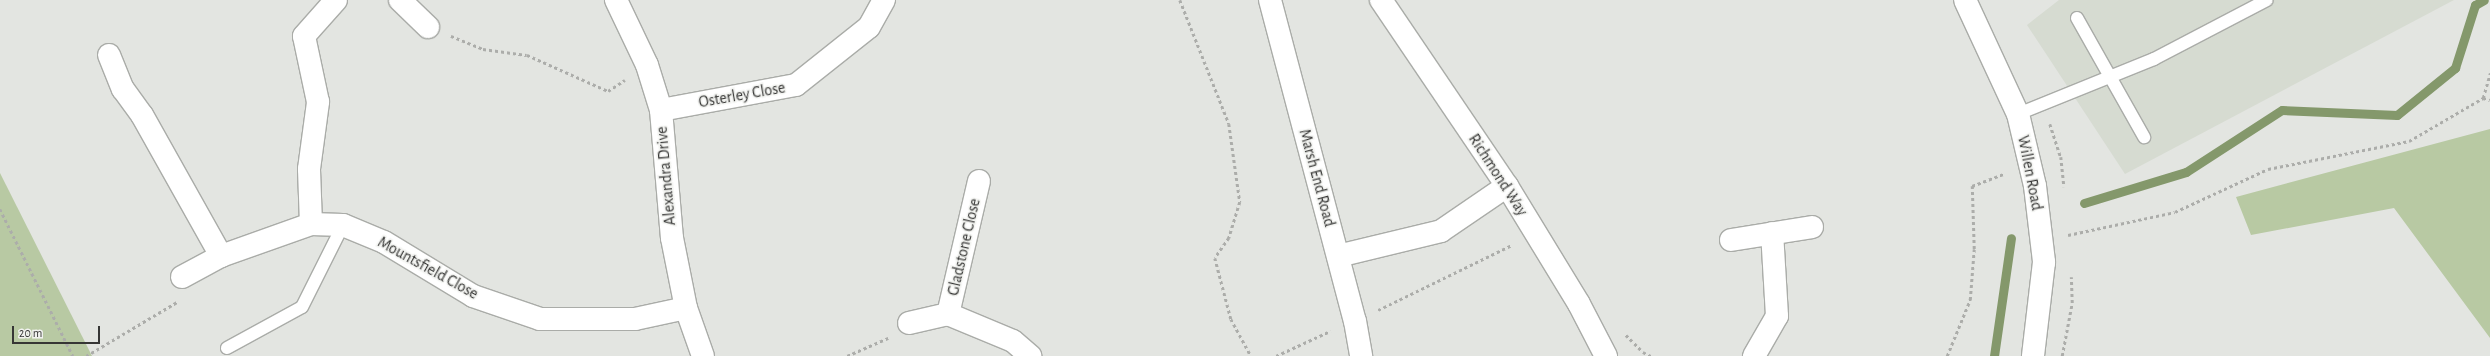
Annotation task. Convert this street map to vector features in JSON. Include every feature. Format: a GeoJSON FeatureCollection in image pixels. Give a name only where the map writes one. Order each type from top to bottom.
{"type":"FeatureCollection","features":[{"type":"Feature","properties":{"kind":"street"},"geometry":{"type":"LineString","coordinates":[[310,224],[309,169],[318,102],[304,36],[336,0]]}},
{"type":"Feature","properties":{"kind":"street"},"geometry":{"type":"LineString","coordinates":[[400,0],[428,27]]}},
{"type":"Feature","properties":{"kind":"street","name":"Alexandra Drive"},"geometry":{"type":"LineString","coordinates":[[616,0],[647,65],[661,110],[672,238],[686,308],[703,356]]}},
{"type":"Feature","properties":{"kind":"street","name":"Osterley Close"},"geometry":{"type":"LineString","coordinates":[[661,110],[796,85],[869,27],[884,0]]}},
{"type":"Feature","properties":{"kind":"street","name":"Marsh End Road"},"geometry":{"type":"LineString","coordinates":[[1270,0],[1355,321],[1361,356]]}},
{"type":"Feature","properties":{"kind":"street","name":"Richmond Way"},"geometry":{"type":"LineString","coordinates":[[1381,0],[1507,186],[1579,304],[1606,356]]}},
{"type":"Feature","properties":{"kind":"street","name":"Willen Road"},"geometry":{"type":"LineString","coordinates":[[1965,0],[2018,114],[2035,186],[2044,262],[2033,356]]}},
{"type":"Feature","properties":{"kind":"street"},"geometry":{"type":"LineString","coordinates":[[109,55],[122,89],[142,115],[221,256]]}},
{"type":"Feature","properties":{"kind":"street","name":"Gladstone Close"},"geometry":{"type":"LineString","coordinates":[[948,314],[980,181]]}},
{"type":"Feature","properties":{"kind":"street"},"geometry":{"type":"LineString","coordinates":[[1338,256],[1441,231],[1507,186]]}},
{"type":"Feature","properties":{"kind":"street","name":"Mountsfield Close"},"geometry":{"type":"LineString","coordinates":[[182,277],[221,256],[310,224],[344,224],[384,242],[473,296],[540,318],[635,319],[686,308]]}},
{"type":"Feature","properties":{"kind":"street"},"geometry":{"type":"LineString","coordinates":[[1731,240],[1812,227]]}},
{"type":"Feature","properties":{"kind":"street"},"geometry":{"type":"LineString","coordinates":[[1754,356],[1777,316],[1772,233]]}},
{"type":"Feature","properties":{"kind":"street","name":"Gladstone Close"},"geometry":{"type":"LineString","coordinates":[[909,323],[948,314],[1012,341],[1030,356]]}},
{"type":"Feature","properties":{"kind":"lane"},"geometry":{"type":"LineString","coordinates":[[2018,114],[2154,59],[2267,0]]}},
{"type":"Feature","properties":{"kind":"lane"},"geometry":{"type":"LineString","coordinates":[[2077,18],[2108,77],[2144,137]]}},
{"type":"Feature","properties":{"kind":"lane"},"geometry":{"type":"LineString","coordinates":[[227,348],[302,307],[344,224]]}},
{"type":"Feature","properties":{"kind":"path"},"geometry":{"type":"LineString","coordinates":[[1180,0],[1229,124],[1240,202],[1229,238],[1215,258],[1231,319],[1251,356]]}},
{"type":"Feature","properties":{"kind":"path"},"geometry":{"type":"LineString","coordinates":[[428,27],[483,48],[527,55],[608,91],[647,65]]}},
{"type":"Feature","properties":{"kind":"path"},"geometry":{"type":"LineString","coordinates":[[2068,235],[2176,212],[2268,169],[2409,141],[2483,98],[2490,73]]}},
{"type":"Feature","properties":{"kind":"path"},"geometry":{"type":"LineString","coordinates":[[2483,98],[2490,100]]}},
{"type":"Feature","properties":{"kind":"path"},"geometry":{"type":"LineString","coordinates":[[1947,356],[1970,300],[1974,248],[1972,186],[2004,174]]}},
{"type":"Feature","properties":{"kind":"path"},"geometry":{"type":"LineString","coordinates":[[0,209],[73,356]]}},
{"type":"Feature","properties":{"kind":"path"},"geometry":{"type":"LineString","coordinates":[[1276,356],[1355,321],[1536,234]]}},
{"type":"Feature","properties":{"kind":"path"},"geometry":{"type":"LineString","coordinates":[[86,356],[184,298],[182,277]]}},
{"type":"Feature","properties":{"kind":"path"},"geometry":{"type":"LineString","coordinates":[[847,356],[896,334],[909,323]]}},
{"type":"Feature","properties":{"kind":"shaded area"},"geometry":{"type":"Polygon","coordinates":[[[2059,0],[2454,0],[2125,174],[2027,25],[2059,0]]]}},
{"type":"Feature","properties":{"kind":"green space"},"geometry":{"type":"Polygon","coordinates":[[[2490,129],[2490,338],[2394,208],[2251,235],[2236,197],[2490,129]]]}},
{"type":"Feature","properties":{"kind":"green space"},"geometry":{"type":"Polygon","coordinates":[[[0,173],[87,346],[92,356],[0,356],[0,173]]]}},
{"type":"Feature","properties":{"kind":"waterway"},"geometry":{"type":"LineString","coordinates":[[2084,203],[2186,172],[2282,110],[2397,115],[2455,68],[2475,5],[2484,0]]}},
{"type":"Feature","properties":{"kind":"waterway"},"geometry":{"type":"LineString","coordinates":[[1994,356],[2011,238]]}}]}
